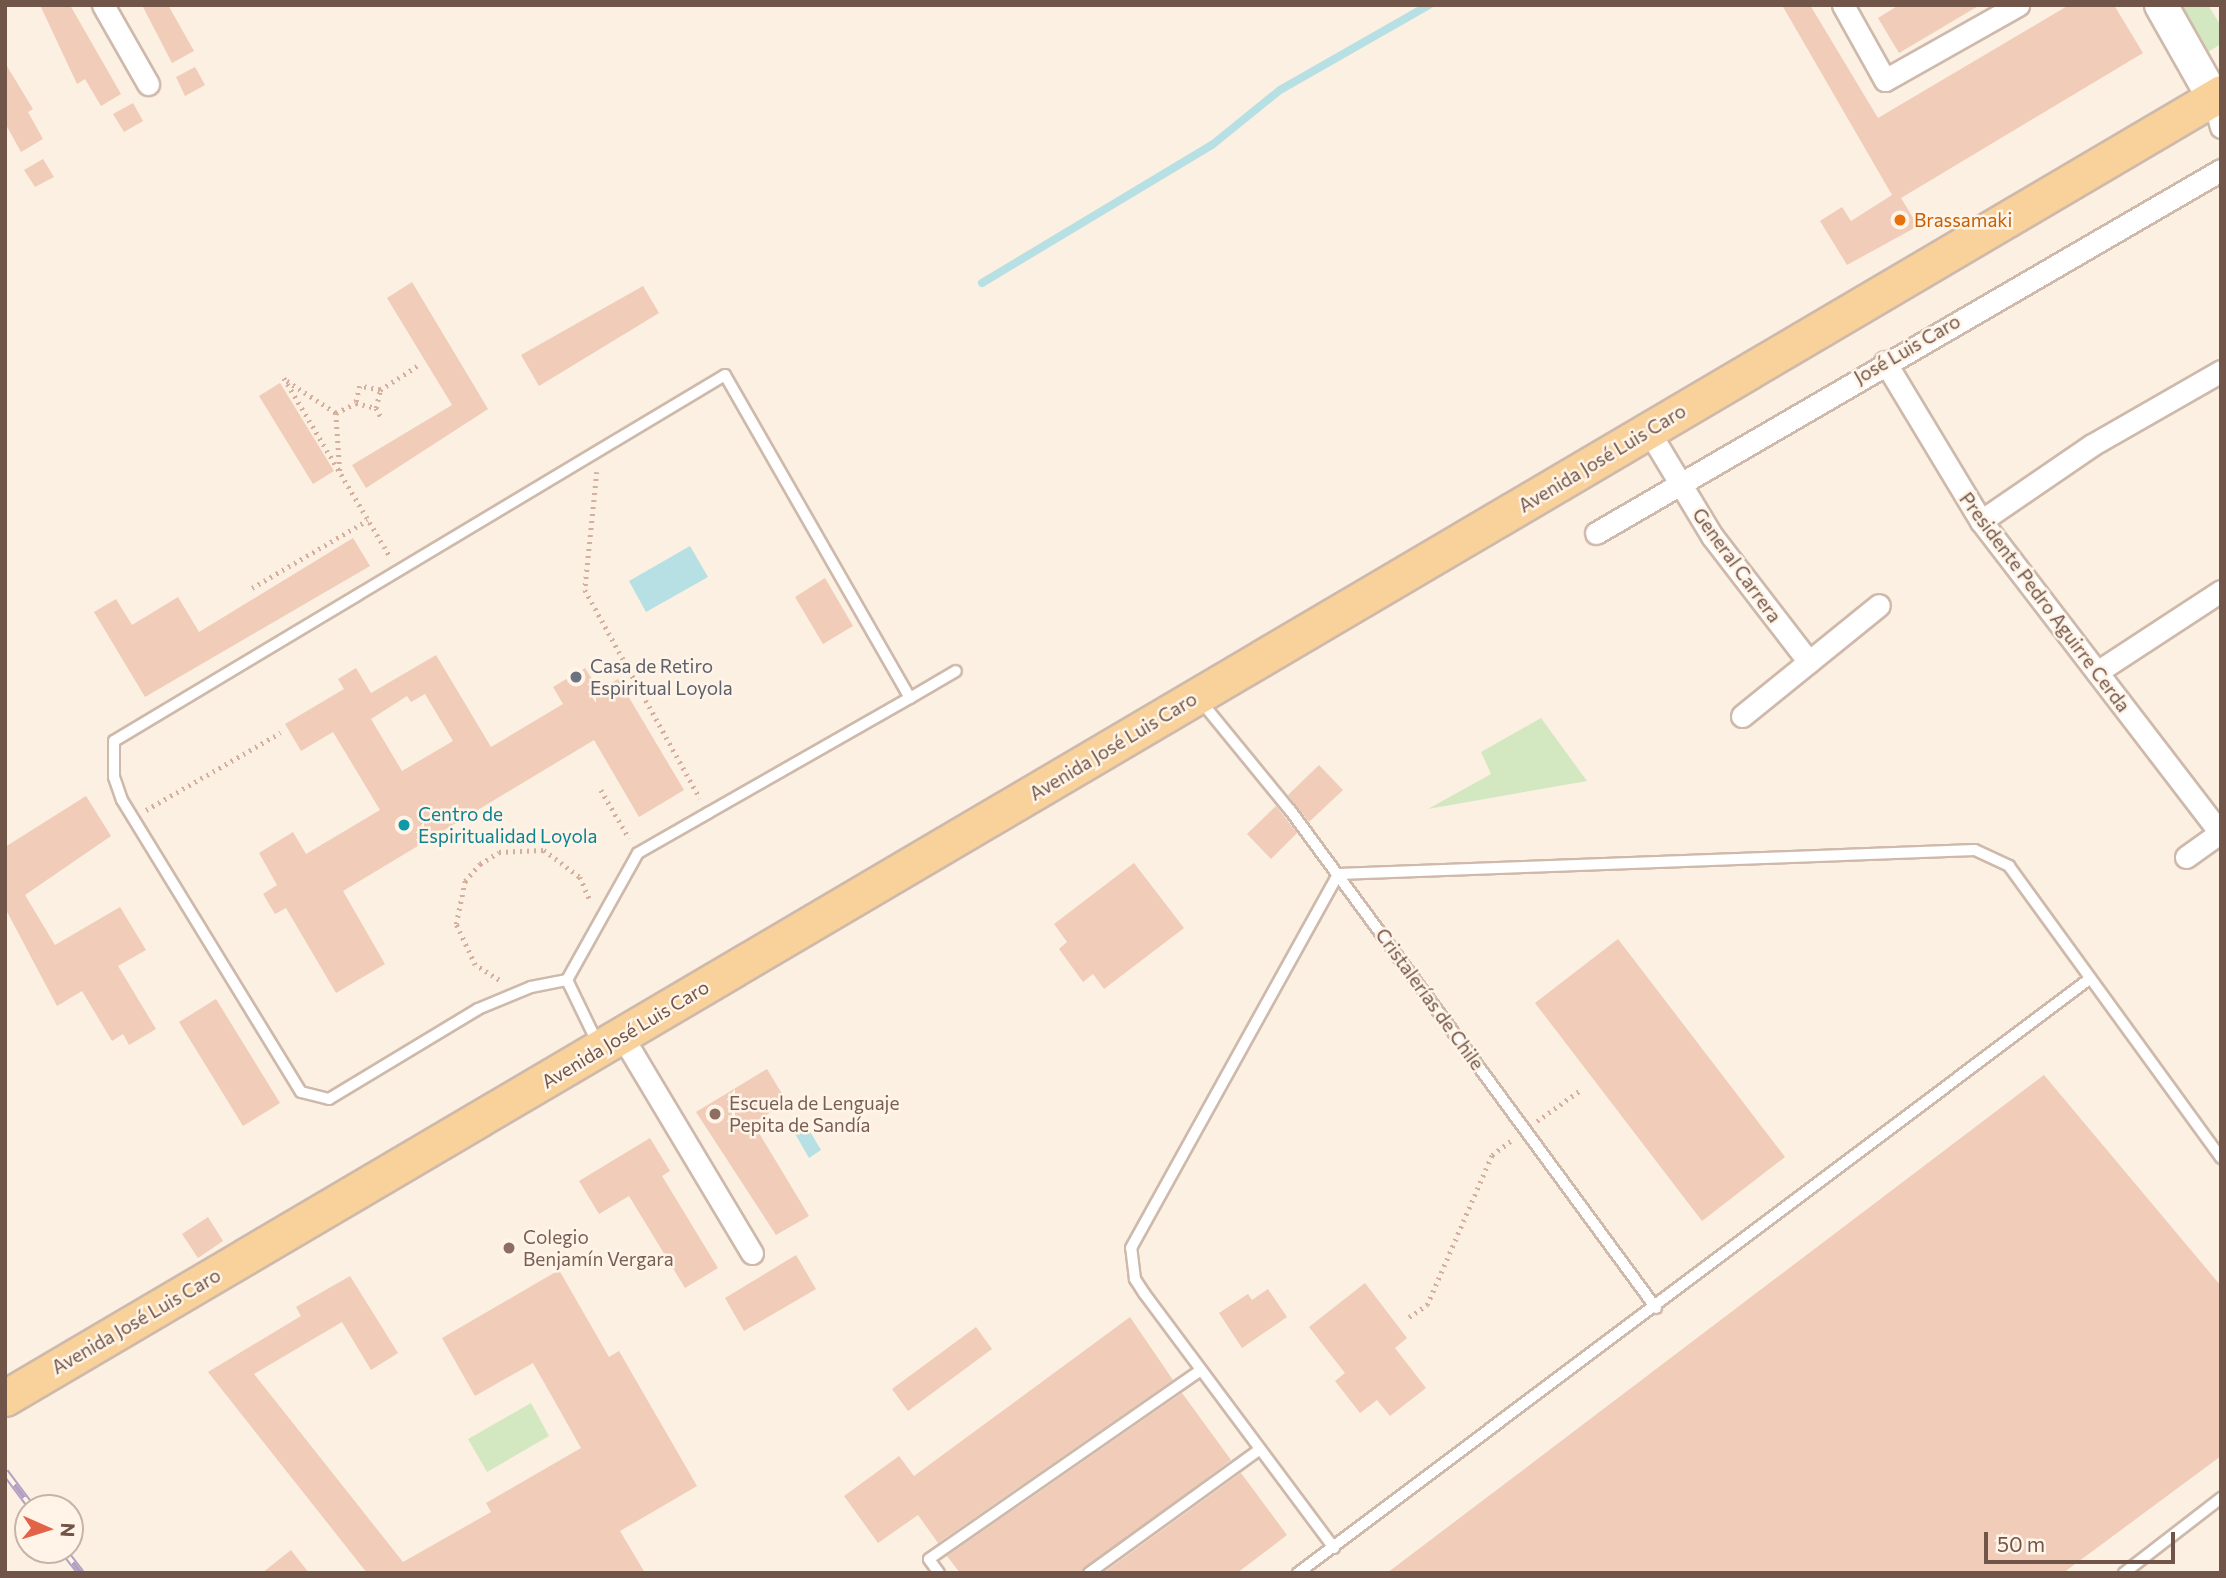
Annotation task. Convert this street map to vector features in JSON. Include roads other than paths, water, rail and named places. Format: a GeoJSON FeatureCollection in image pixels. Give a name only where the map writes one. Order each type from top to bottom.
{"type":"FeatureCollection","features":[{"type":"Feature","properties":{"kind":"main road","name":"Avenida José Luis Caro"},"geometry":{"type":"LineString","coordinates":[[5,1398],[1648,430],[2218,106]]}},
{"type":"Feature","properties":{"kind":"street"},"geometry":{"type":"LineString","coordinates":[[103,5],[148,84]]}},
{"type":"Feature","properties":{"kind":"street"},"geometry":{"type":"LineString","coordinates":[[1843,5],[1885,80],[2006,8]]}},
{"type":"Feature","properties":{"kind":"street"},"geometry":{"type":"LineString","coordinates":[[2161,5],[2218,106]]}},
{"type":"Feature","properties":{"kind":"street","name":"José Luis Caro"},"geometry":{"type":"LineString","coordinates":[[1596,533],[1885,362],[2221,170]]}},
{"type":"Feature","properties":{"kind":"street","name":"Presidente Pedro Aguirre Cerda"},"geometry":{"type":"LineString","coordinates":[[1885,362],[1982,521],[2220,832]]}},
{"type":"Feature","properties":{"kind":"street"},"geometry":{"type":"LineString","coordinates":[[1982,521],[2092,445],[2221,372]]}},
{"type":"Feature","properties":{"kind":"street","name":"General Carrera"},"geometry":{"type":"LineString","coordinates":[[1648,430],[1712,536],[1809,662]]}},
{"type":"Feature","properties":{"kind":"street"},"geometry":{"type":"LineString","coordinates":[[2097,672],[2221,591]]}},
{"type":"Feature","properties":{"kind":"street"},"geometry":{"type":"LineString","coordinates":[[1742,716],[1878,605]]}},
{"type":"Feature","properties":{"kind":"street"},"geometry":{"type":"LineString","coordinates":[[2186,857],[2220,832]]}},
{"type":"Feature","properties":{"kind":"street"},"geometry":{"type":"LineString","coordinates":[[611,1043],[752,1253]]}},
{"type":"Feature","properties":{"kind":"lane"},"geometry":{"type":"LineString","coordinates":[[910,698],[725,375],[114,741],[114,778],[133,818],[301,1092],[316,1098],[329,1099],[478,1009],[531,987],[567,980],[638,853],[910,698],[956,671]]}},
{"type":"Feature","properties":{"kind":"lane","name":"Cristalerías de Chile"},"geometry":{"type":"LineString","coordinates":[[1197,697],[1338,874],[1656,1308]]}},
{"type":"Feature","properties":{"kind":"lane"},"geometry":{"type":"LineString","coordinates":[[1334,1548],[1135,1279],[1131,1248],[1338,874],[1975,850],[2009,866],[2088,980],[2221,1158]]}},
{"type":"Feature","properties":{"kind":"lane"},"geometry":{"type":"LineString","coordinates":[[567,980],[611,1043]]}},
{"type":"Feature","properties":{"kind":"lane"},"geometry":{"type":"LineString","coordinates":[[1298,1573],[1656,1308],[2088,980]]}},
{"type":"Feature","properties":{"kind":"lane"},"geometry":{"type":"LineString","coordinates":[[939,1573],[929,1559],[1201,1370]]}},
{"type":"Feature","properties":{"kind":"lane"},"geometry":{"type":"LineString","coordinates":[[1089,1573],[1260,1449]]}},
{"type":"Feature","properties":{"kind":"lane"},"geometry":{"type":"LineString","coordinates":[[2124,1573],[2221,1498]]}},
{"type":"Feature","properties":{"kind":"water"},"geometry":{"type":"Polygon","coordinates":[[[690,546],[708,577],[646,612],[629,581],[690,546]]]}},
{"type":"Feature","properties":{"kind":"water"},"geometry":{"type":"Polygon","coordinates":[[[805,1123],[821,1150],[809,1158],[793,1130],[805,1123]]]}},
{"type":"Feature","properties":{"kind":"waterway"},"geometry":{"type":"LineString","coordinates":[[982,283],[1212,145],[1280,90],[1429,5]]}},
{"type":"Feature","properties":{"kind":"railway"},"geometry":{"type":"LineString","coordinates":[[5,1472],[22,1494]]}},
{"type":"Feature","properties":{"kind":"railway"},"geometry":{"type":"LineString","coordinates":[[74,1564],[81,1573]]}},
{"type":"Feature","properties":{"kind":"place","name":"Brassamaki"},"geometry":{"type":"Point","coordinates":[1900,220]}},
{"type":"Feature","properties":{"kind":"place","name":"Casa de Retiro Espiritual Loyola"},"geometry":{"type":"Point","coordinates":[576,677]}},
{"type":"Feature","properties":{"kind":"place","name":"Centro de Espiritualidad Loyola"},"geometry":{"type":"Point","coordinates":[404,825]}},
{"type":"Feature","properties":{"kind":"place","name":"Escuela de Lenguaje Pepita de Sandía"},"geometry":{"type":"Point","coordinates":[715,1114]}},
{"type":"Feature","properties":{"kind":"place","name":"Colegio Benjamín Vergara"},"geometry":{"type":"Point","coordinates":[509,1248]}}]}
